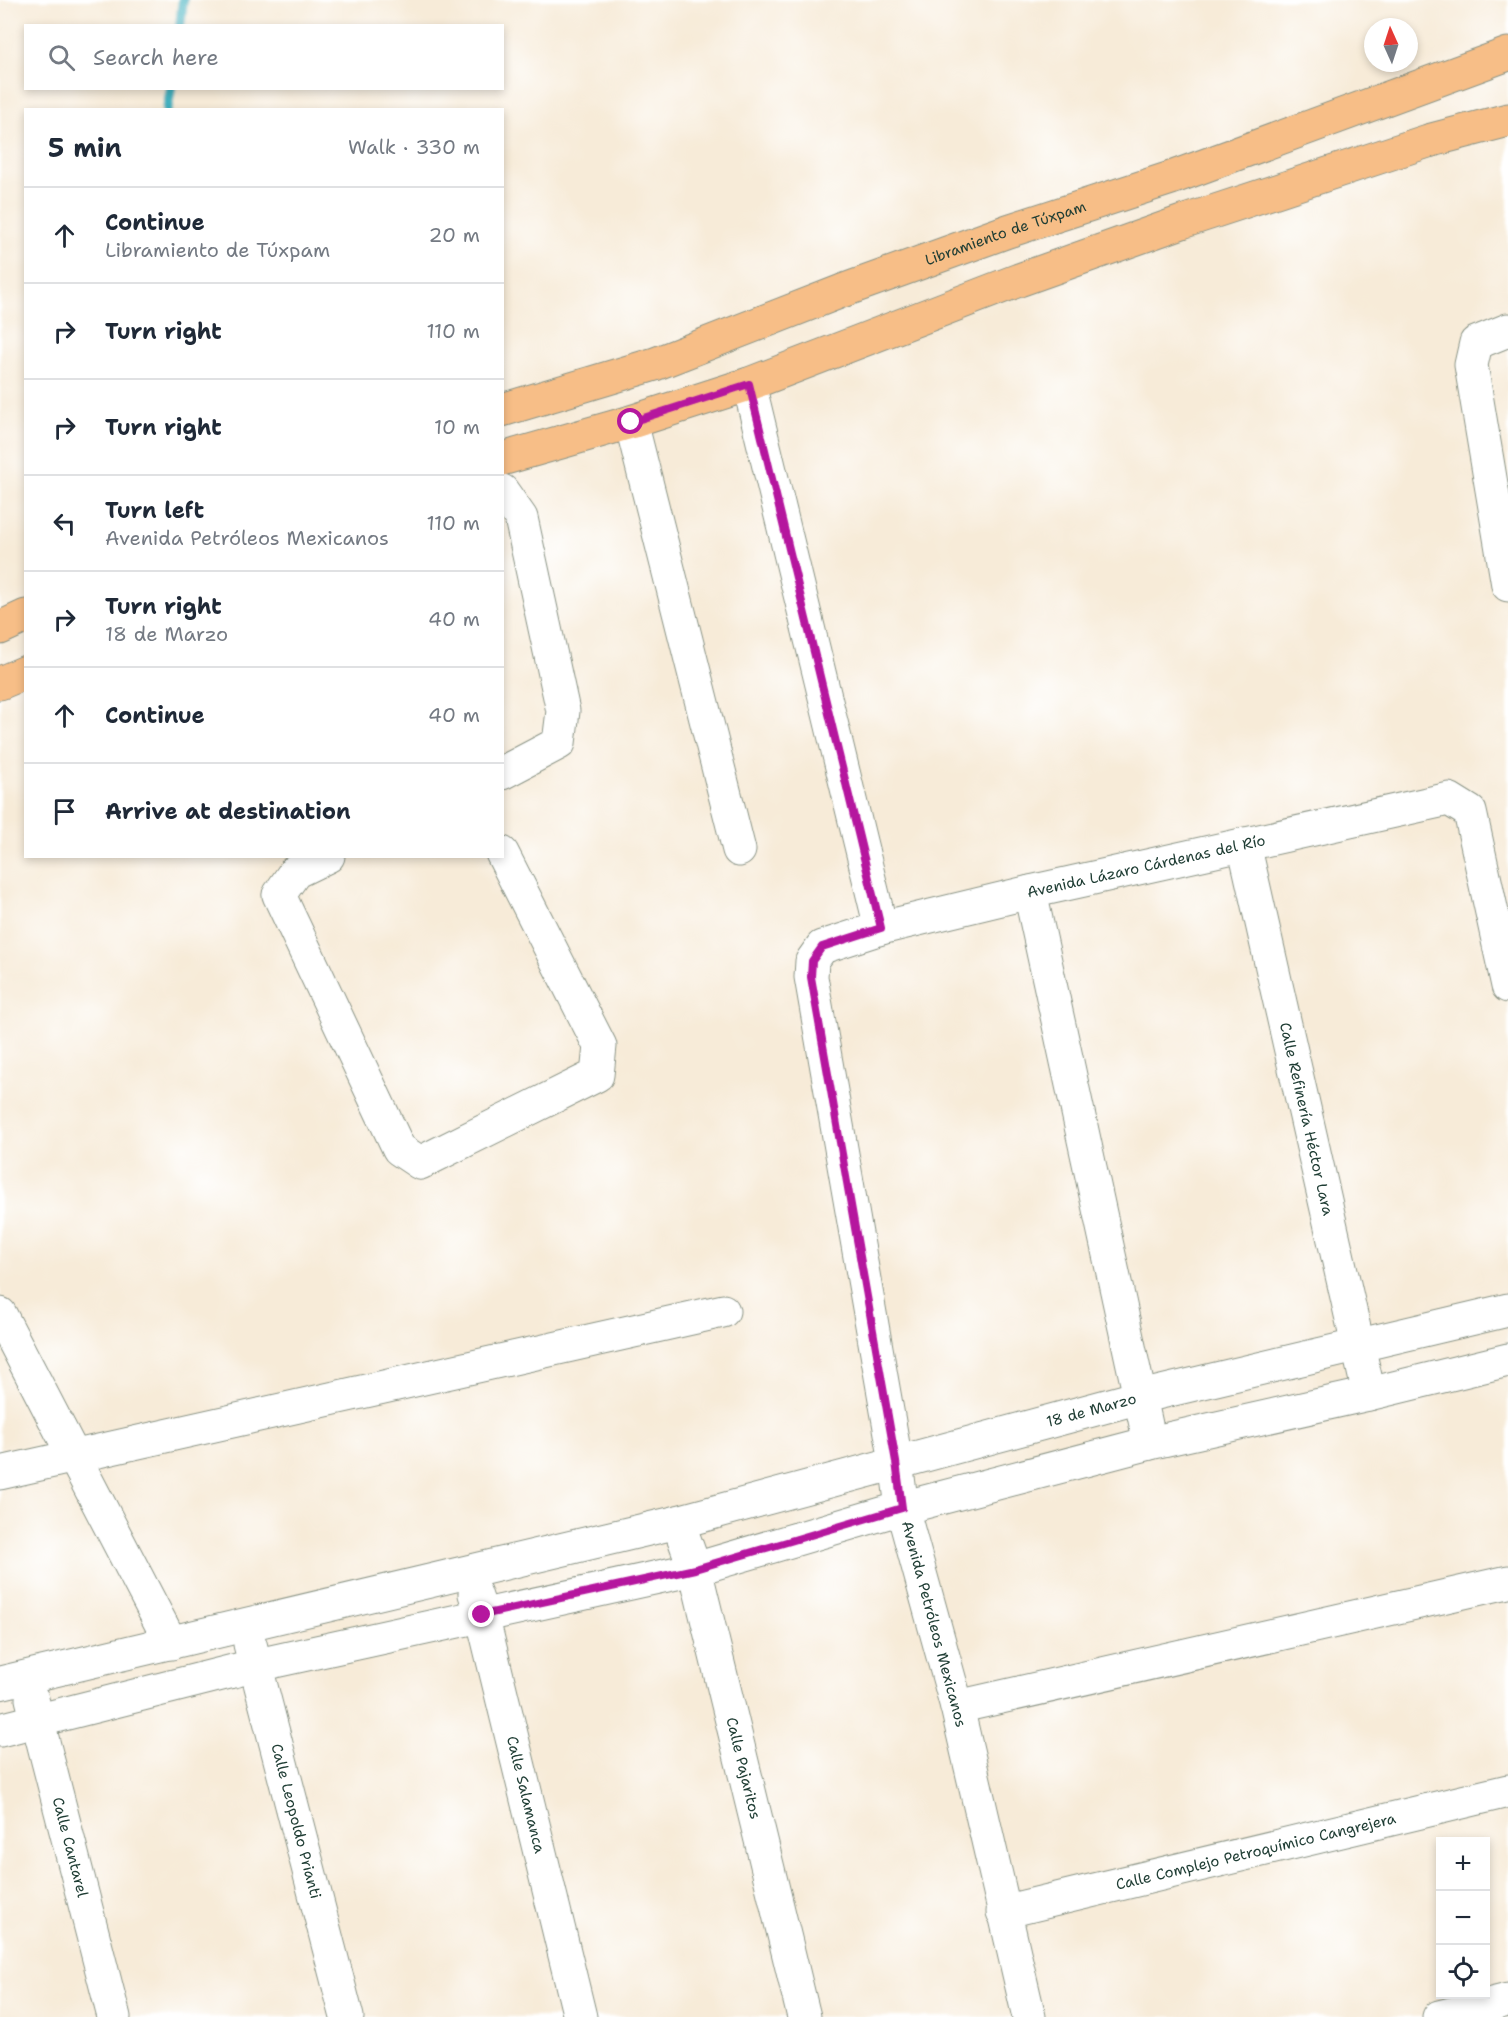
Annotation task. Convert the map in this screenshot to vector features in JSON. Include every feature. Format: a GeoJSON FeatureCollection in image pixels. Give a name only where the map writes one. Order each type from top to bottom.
{"type":"FeatureCollection","features":[{"type":"Feature","properties":{"kind":"main road","name":"Libramiento de Túxpam"},"geometry":{"type":"LineString","coordinates":[[504,409],[655,364],[842,291],[1008,231],[1171,178],[1508,54]]}},
{"type":"Feature","properties":{"kind":"main road"},"geometry":{"type":"LineString","coordinates":[[504,458],[631,422],[749,384],[1019,280],[1182,222],[1428,141],[1508,120]]}},
{"type":"Feature","properties":{"kind":"main road"},"geometry":{"type":"LineString","coordinates":[[0,628],[24,617]]}},
{"type":"Feature","properties":{"kind":"main road"},"geometry":{"type":"LineString","coordinates":[[0,683],[24,673]]}},
{"type":"Feature","properties":{"kind":"street"},"geometry":{"type":"LineString","coordinates":[[1508,330],[1476,343],[1471,366],[1508,585]]}},
{"type":"Feature","properties":{"kind":"street"},"geometry":{"type":"LineString","coordinates":[[749,384],[881,928]]}},
{"type":"Feature","properties":{"kind":"street"},"geometry":{"type":"LineString","coordinates":[[631,422],[739,850]]}},
{"type":"Feature","properties":{"kind":"street"},"geometry":{"type":"LineString","coordinates":[[504,494],[520,518],[563,711],[559,743],[504,772]]}},
{"type":"Feature","properties":{"kind":"street","name":"Avenida Lázaro Cárdenas del Río"},"geometry":{"type":"LineString","coordinates":[[822,947],[881,928],[1030,892],[1449,799],[1470,812],[1508,986]]}},
{"type":"Feature","properties":{"kind":"street","name":"Calle Refinería Héctor Lara"},"geometry":{"type":"LineString","coordinates":[[1244,844],[1369,1394]]}},
{"type":"Feature","properties":{"kind":"street"},"geometry":{"type":"LineString","coordinates":[[324,858],[295,872],[279,895],[399,1149],[420,1163],[597,1075],[600,1046],[504,858]]}},
{"type":"Feature","properties":{"kind":"street"},"geometry":{"type":"LineString","coordinates":[[1030,892],[1150,1443]]}},
{"type":"Feature","properties":{"kind":"street","name":"Avenida Petróleos Mexicanos"},"geometry":{"type":"LineString","coordinates":[[822,947],[812,961],[811,977],[896,1462],[902,1508],[957,1707],[1029,2017]]}},
{"type":"Feature","properties":{"kind":"street","name":"18 de Marzo"},"geometry":{"type":"LineString","coordinates":[[13,1680],[678,1522],[1140,1397],[1508,1310]]}},
{"type":"Feature","properties":{"kind":"street"},"geometry":{"type":"LineString","coordinates":[[0,1473],[723,1311]]}},
{"type":"Feature","properties":{"kind":"street"},"geometry":{"type":"LineString","coordinates":[[0,1314],[171,1643]]}},
{"type":"Feature","properties":{"kind":"street"},"geometry":{"type":"LineString","coordinates":[[0,1730],[257,1665],[695,1569],[902,1508],[1150,1443],[1508,1360]]}},
{"type":"Feature","properties":{"kind":"street","name":"Calle Pajaritos"},"geometry":{"type":"LineString","coordinates":[[678,1522],[695,1569],[804,2017]]}},
{"type":"Feature","properties":{"kind":"street","name":"Calle Salamanca"},"geometry":{"type":"LineString","coordinates":[[468,1572],[482,1615],[580,2017]]}},
{"type":"Feature","properties":{"kind":"street"},"geometry":{"type":"LineString","coordinates":[[957,1707],[1508,1582]]}},
{"type":"Feature","properties":{"kind":"street","name":"Calle Leopoldo Prianti"},"geometry":{"type":"LineString","coordinates":[[244,1626],[257,1665],[347,2017]]}},
{"type":"Feature","properties":{"kind":"street","name":"Calle Cantarel"},"geometry":{"type":"LineString","coordinates":[[13,1680],[38,1720],[114,2017]]}},
{"type":"Feature","properties":{"kind":"street","name":"Calle Complejo Petroquímico Cangrejera"},"geometry":{"type":"LineString","coordinates":[[1003,1912],[1508,1791]]}},
{"type":"Feature","properties":{"kind":"street"},"geometry":{"type":"LineString","coordinates":[[1439,2017],[1508,2000]]}},
{"type":"Feature","properties":{"kind":"waterway"},"geometry":{"type":"LineString","coordinates":[[180,24],[183,0]]}},
{"type":"Feature","properties":{"kind":"waterway"},"geometry":{"type":"LineString","coordinates":[[167,108],[171,90]]}},
{"type":"Feature","properties":{"kind":"route"},"geometry":{"type":"LineString","coordinates":[[482,1615],[695,1569],[902,1508],[896,1462],[811,977],[812,961],[822,947],[881,928],[749,384],[631,422]]}}]}
